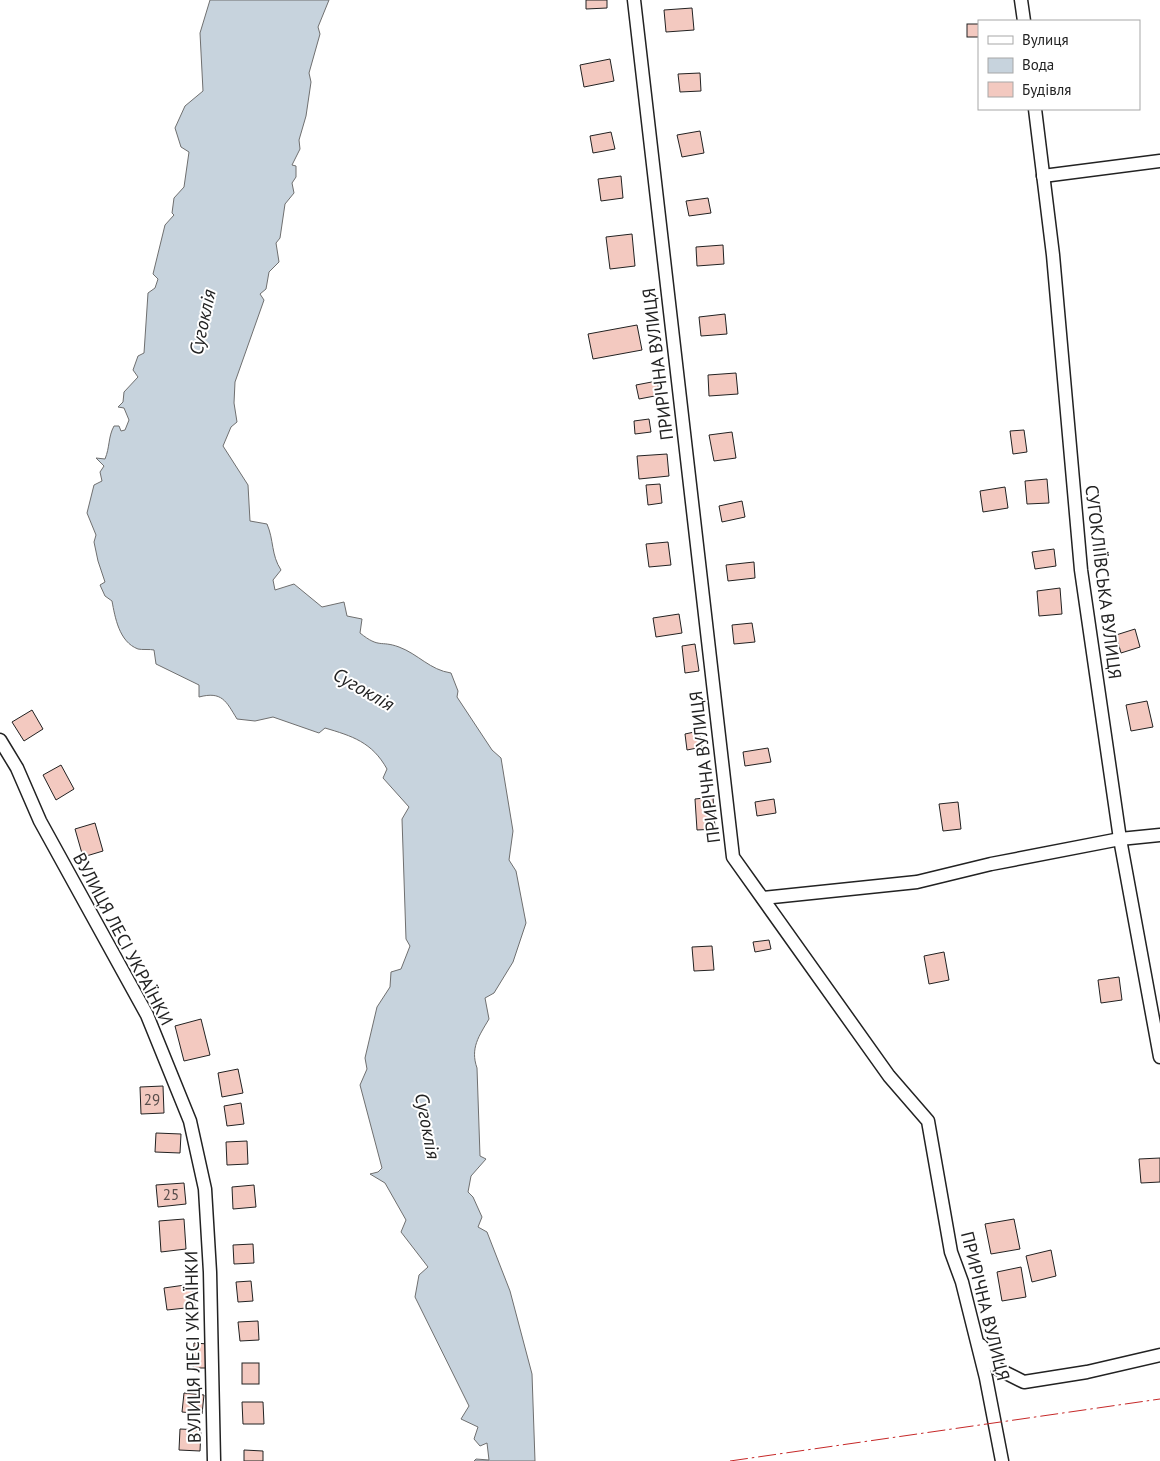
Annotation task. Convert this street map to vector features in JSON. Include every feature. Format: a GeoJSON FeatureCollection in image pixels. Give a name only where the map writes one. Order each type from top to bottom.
{"type":"FeatureCollection","features":[{"type":"Feature","properties":{"kind":"street","name":"ПРИРІЧНА ВУЛИЦЯ"},"geometry":{"type":"LineString","coordinates":[[634,0],[733,857],[889,1076],[928,1121],[951,1252],[962,1282],[976,1338],[1002,1461]]}},
{"type":"Feature","properties":{"kind":"street"},"geometry":{"type":"LineString","coordinates":[[1021,0],[1024,20]]}},
{"type":"Feature","properties":{"kind":"street","name":"СУГОКЛІЇВСЬКА ВУЛИЦЯ"},"geometry":{"type":"LineString","coordinates":[[1035,110],[1054,264],[1081,570],[1120,839],[1160,1057]]}},
{"type":"Feature","properties":{"kind":"street"},"geometry":{"type":"LineString","coordinates":[[1043,176],[1160,161]]}},
{"type":"Feature","properties":{"kind":"street","name":"ВУЛИЦЯ ЛЕСІ УКРАЇНКИ"},"geometry":{"type":"LineString","coordinates":[[0,740],[17,768],[40,821],[147,1015],[190,1121],[205,1189],[210,1272],[214,1461]]}},
{"type":"Feature","properties":{"kind":"street"},"geometry":{"type":"LineString","coordinates":[[763,898],[916,882],[991,864],[1120,839],[1160,835]]}},
{"type":"Feature","properties":{"kind":"street"},"geometry":{"type":"LineString","coordinates":[[976,1338],[996,1368],[1024,1382],[1087,1372],[1160,1355]]}},
{"type":"Feature","properties":{"kind":"water","name":"Сугоклія"},"geometry":{"type":"Polygon","coordinates":[[[210,0],[329,0],[318,27],[320,34],[309,73],[311,82],[306,116],[299,140],[300,149],[292,165],[296,166],[296,177],[292,183],[294,193],[285,204],[280,238],[276,243],[279,262],[269,272],[266,289],[260,294],[264,300],[235,382],[234,403],[237,422],[231,427],[223,446],[248,485],[250,521],[267,524],[276,559],[281,570],[273,580],[275,590],[294,584],[322,607],[344,602],[347,616],[362,619],[360,633],[367,638],[376,643],[399,647],[437,669],[451,673],[458,691],[457,697],[492,750],[501,758],[513,831],[509,860],[516,871],[526,923],[513,962],[494,993],[485,998],[489,1019],[475,1048],[475,1061],[477,1068],[480,1156],[486,1159],[471,1176],[468,1192],[473,1197],[482,1217],[478,1227],[487,1232],[510,1291],[532,1374],[535,1461],[474,1461],[476,1459],[489,1460],[487,1443],[480,1446],[474,1439],[478,1427],[461,1419],[469,1406],[415,1297],[419,1275],[428,1267],[401,1232],[406,1220],[385,1183],[370,1174],[378,1172],[382,1168],[360,1085],[367,1069],[365,1058],[377,1007],[390,987],[391,972],[401,969],[410,946],[406,939],[402,819],[409,807],[383,778],[387,769],[381,760],[375,752],[361,741],[325,728],[319,733],[273,717],[255,721],[237,719],[223,699],[213,695],[199,697],[199,685],[156,664],[154,650],[138,649],[126,641],[119,628],[112,601],[105,596],[100,585],[105,582],[94,542],[96,535],[87,513],[94,485],[102,481],[100,472],[104,466],[96,458],[105,459],[114,426],[119,426],[121,431],[125,430],[129,420],[124,408],[118,407],[123,402],[124,392],[138,377],[133,370],[138,356],[144,353],[148,293],[155,288],[158,279],[153,274],[165,225],[174,215],[172,213],[174,198],[184,187],[189,152],[181,147],[175,128],[185,106],[203,91],[200,33],[210,0]]]}},
{"type":"Feature","properties":{"kind":"building"},"geometry":{"type":"Polygon","coordinates":[[[586,0],[607,0],[607,8],[586,9],[586,0]]]}},
{"type":"Feature","properties":{"kind":"building"},"geometry":{"type":"Polygon","coordinates":[[[692,8],[694,30],[666,32],[664,10],[692,8]]]}},
{"type":"Feature","properties":{"kind":"building"},"geometry":{"type":"Polygon","coordinates":[[[967,24],[978,24],[978,37],[967,37],[967,24]]]}},
{"type":"Feature","properties":{"kind":"building"},"geometry":{"type":"Polygon","coordinates":[[[610,59],[614,81],[584,87],[580,65],[610,59]]]}},
{"type":"Feature","properties":{"kind":"building"},"geometry":{"type":"Polygon","coordinates":[[[700,73],[701,91],[680,92],[678,74],[700,73]]]}},
{"type":"Feature","properties":{"kind":"building"},"geometry":{"type":"Polygon","coordinates":[[[700,131],[704,153],[682,157],[677,135],[700,131]]]}},
{"type":"Feature","properties":{"kind":"building"},"geometry":{"type":"Polygon","coordinates":[[[611,132],[615,149],[593,153],[590,136],[611,132]]]}},
{"type":"Feature","properties":{"kind":"building"},"geometry":{"type":"Polygon","coordinates":[[[621,176],[623,198],[601,201],[598,179],[621,176]]]}},
{"type":"Feature","properties":{"kind":"building"},"geometry":{"type":"Polygon","coordinates":[[[708,198],[711,213],[689,216],[686,201],[708,198]]]}},
{"type":"Feature","properties":{"kind":"building"},"geometry":{"type":"Polygon","coordinates":[[[632,234],[635,266],[610,269],[606,237],[632,234]]]}},
{"type":"Feature","properties":{"kind":"building"},"geometry":{"type":"Polygon","coordinates":[[[723,245],[724,264],[697,266],[696,247],[723,245]]]}},
{"type":"Feature","properties":{"kind":"building"},"geometry":{"type":"Polygon","coordinates":[[[725,314],[727,334],[701,336],[699,317],[725,314]]]}},
{"type":"Feature","properties":{"kind":"building"},"geometry":{"type":"Polygon","coordinates":[[[637,325],[642,350],[593,359],[588,334],[637,325]]]}},
{"type":"Feature","properties":{"kind":"building"},"geometry":{"type":"Polygon","coordinates":[[[736,373],[738,394],[709,396],[708,375],[736,373]]]}},
{"type":"Feature","properties":{"kind":"building"},"geometry":{"type":"Polygon","coordinates":[[[657,381],[660,395],[639,399],[636,385],[657,381]]]}},
{"type":"Feature","properties":{"kind":"building"},"geometry":{"type":"Polygon","coordinates":[[[649,419],[651,432],[635,434],[634,421],[649,419]]]}},
{"type":"Feature","properties":{"kind":"building"},"geometry":{"type":"Polygon","coordinates":[[[1024,430],[1027,452],[1013,454],[1010,431],[1024,430]]]}},
{"type":"Feature","properties":{"kind":"building"},"geometry":{"type":"Polygon","coordinates":[[[732,432],[736,458],[714,461],[709,435],[732,432]]]}},
{"type":"Feature","properties":{"kind":"building"},"geometry":{"type":"Polygon","coordinates":[[[667,454],[669,476],[639,479],[637,456],[667,454]]]}},
{"type":"Feature","properties":{"kind":"building"},"geometry":{"type":"Polygon","coordinates":[[[1047,479],[1049,503],[1027,504],[1025,481],[1047,479]]]}},
{"type":"Feature","properties":{"kind":"building"},"geometry":{"type":"Polygon","coordinates":[[[660,484],[662,503],[648,505],[646,485],[660,484]]]}},
{"type":"Feature","properties":{"kind":"building"},"geometry":{"type":"Polygon","coordinates":[[[1005,487],[1008,508],[983,512],[980,491],[1005,487]]]}},
{"type":"Feature","properties":{"kind":"building"},"geometry":{"type":"Polygon","coordinates":[[[742,501],[745,517],[722,522],[719,506],[742,501]]]}},
{"type":"Feature","properties":{"kind":"building"},"geometry":{"type":"Polygon","coordinates":[[[668,542],[671,565],[649,567],[646,544],[668,542]]]}},
{"type":"Feature","properties":{"kind":"building"},"geometry":{"type":"Polygon","coordinates":[[[1054,549],[1056,566],[1035,569],[1032,552],[1054,549]]]}},
{"type":"Feature","properties":{"kind":"building"},"geometry":{"type":"Polygon","coordinates":[[[754,562],[755,578],[728,581],[726,565],[754,562]]]}},
{"type":"Feature","properties":{"kind":"building"},"geometry":{"type":"Polygon","coordinates":[[[1060,588],[1062,614],[1039,616],[1037,591],[1060,588]]]}},
{"type":"Feature","properties":{"kind":"building"},"geometry":{"type":"Polygon","coordinates":[[[679,614],[682,633],[656,637],[653,618],[679,614]]]}},
{"type":"Feature","properties":{"kind":"building"},"geometry":{"type":"Polygon","coordinates":[[[752,623],[755,642],[734,644],[732,625],[752,623]]]}},
{"type":"Feature","properties":{"kind":"building"},"geometry":{"type":"Polygon","coordinates":[[[1135,629],[1140,647],[1121,653],[1116,635],[1135,629]]]}},
{"type":"Feature","properties":{"kind":"building"},"geometry":{"type":"Polygon","coordinates":[[[695,644],[699,671],[685,673],[682,646],[695,644]]]}},
{"type":"Feature","properties":{"kind":"building"},"geometry":{"type":"Polygon","coordinates":[[[1147,701],[1153,727],[1131,731],[1126,705],[1147,701]]]}},
{"type":"Feature","properties":{"kind":"building"},"geometry":{"type":"Polygon","coordinates":[[[32,710],[43,729],[24,741],[12,722],[32,710]]]}},
{"type":"Feature","properties":{"kind":"building"},"geometry":{"type":"Polygon","coordinates":[[[699,731],[702,747],[687,750],[685,734],[699,731]]]}},
{"type":"Feature","properties":{"kind":"building"},"geometry":{"type":"Polygon","coordinates":[[[768,748],[771,762],[745,766],[743,752],[768,748]]]}},
{"type":"Feature","properties":{"kind":"building"},"geometry":{"type":"Polygon","coordinates":[[[61,765],[74,789],[56,800],[43,775],[61,765]]]}},
{"type":"Feature","properties":{"kind":"building"},"geometry":{"type":"Polygon","coordinates":[[[713,797],[715,829],[697,830],[695,799],[713,797]]]}},
{"type":"Feature","properties":{"kind":"building"},"geometry":{"type":"Polygon","coordinates":[[[774,799],[776,813],[757,816],[755,802],[774,799]]]}},
{"type":"Feature","properties":{"kind":"building"},"geometry":{"type":"Polygon","coordinates":[[[958,802],[961,829],[943,831],[939,804],[958,802]]]}},
{"type":"Feature","properties":{"kind":"building"},"geometry":{"type":"Polygon","coordinates":[[[95,823],[103,851],[83,857],[75,829],[95,823]]]}},
{"type":"Feature","properties":{"kind":"building"},"geometry":{"type":"Polygon","coordinates":[[[769,940],[771,949],[755,952],[753,942],[769,940]]]}},
{"type":"Feature","properties":{"kind":"building"},"geometry":{"type":"Polygon","coordinates":[[[712,946],[714,970],[694,971],[692,947],[712,946]]]}},
{"type":"Feature","properties":{"kind":"building"},"geometry":{"type":"Polygon","coordinates":[[[944,952],[949,980],[929,984],[924,956],[944,952]]]}},
{"type":"Feature","properties":{"kind":"building"},"geometry":{"type":"Polygon","coordinates":[[[1119,977],[1122,1000],[1101,1003],[1098,980],[1119,977]]]}},
{"type":"Feature","properties":{"kind":"building"},"geometry":{"type":"Polygon","coordinates":[[[201,1019],[210,1055],[184,1061],[175,1026],[201,1019]]]}},
{"type":"Feature","properties":{"kind":"building"},"geometry":{"type":"Polygon","coordinates":[[[238,1069],[243,1093],[222,1097],[218,1073],[238,1069]]]}},
{"type":"Feature","properties":{"kind":"building"},"geometry":{"type":"Polygon","coordinates":[[[163,1086],[164,1113],[141,1114],[140,1087],[163,1086]]]}},
{"type":"Feature","properties":{"kind":"building"},"geometry":{"type":"Polygon","coordinates":[[[241,1103],[244,1124],[227,1126],[224,1106],[241,1103]]]}},
{"type":"Feature","properties":{"kind":"building"},"geometry":{"type":"Polygon","coordinates":[[[156,1133],[181,1134],[180,1153],[155,1152],[156,1133]]]}},
{"type":"Feature","properties":{"kind":"building"},"geometry":{"type":"Polygon","coordinates":[[[247,1141],[248,1164],[227,1165],[226,1142],[247,1141]]]}},
{"type":"Feature","properties":{"kind":"building"},"geometry":{"type":"Polygon","coordinates":[[[1160,1158],[1160,1182],[1141,1183],[1139,1159],[1160,1158]]]}},
{"type":"Feature","properties":{"kind":"building"},"geometry":{"type":"Polygon","coordinates":[[[184,1183],[186,1204],[158,1207],[156,1185],[184,1183]]]}},
{"type":"Feature","properties":{"kind":"building"},"geometry":{"type":"Polygon","coordinates":[[[254,1185],[256,1207],[233,1209],[232,1187],[254,1185]]]}},
{"type":"Feature","properties":{"kind":"building"},"geometry":{"type":"Polygon","coordinates":[[[184,1219],[186,1249],[161,1252],[159,1221],[184,1219]]]}},
{"type":"Feature","properties":{"kind":"building"},"geometry":{"type":"Polygon","coordinates":[[[1014,1219],[1020,1249],[991,1254],[985,1224],[1014,1219]]]}},
{"type":"Feature","properties":{"kind":"building"},"geometry":{"type":"Polygon","coordinates":[[[253,1244],[254,1263],[234,1264],[233,1245],[253,1244]]]}},
{"type":"Feature","properties":{"kind":"building"},"geometry":{"type":"Polygon","coordinates":[[[1051,1250],[1056,1276],[1032,1282],[1026,1256],[1051,1250]]]}},
{"type":"Feature","properties":{"kind":"building"},"geometry":{"type":"Polygon","coordinates":[[[1021,1267],[1026,1297],[1002,1301],[997,1272],[1021,1267]]]}},
{"type":"Feature","properties":{"kind":"building"},"geometry":{"type":"Polygon","coordinates":[[[251,1281],[253,1301],[238,1302],[236,1282],[251,1281]]]}},
{"type":"Feature","properties":{"kind":"building"},"geometry":{"type":"Polygon","coordinates":[[[192,1284],[195,1307],[167,1310],[164,1288],[192,1284]]]}},
{"type":"Feature","properties":{"kind":"building"},"geometry":{"type":"Polygon","coordinates":[[[258,1321],[259,1340],[240,1341],[238,1322],[258,1321]]]}},
{"type":"Feature","properties":{"kind":"building"},"geometry":{"type":"Polygon","coordinates":[[[194,1343],[208,1344],[208,1368],[193,1368],[194,1343]]]}},
{"type":"Feature","properties":{"kind":"building"},"geometry":{"type":"Polygon","coordinates":[[[242,1363],[259,1363],[259,1384],[242,1384],[242,1363]]]}},
{"type":"Feature","properties":{"kind":"building"},"geometry":{"type":"Polygon","coordinates":[[[184,1393],[204,1395],[202,1414],[182,1412],[184,1393]]]}},
{"type":"Feature","properties":{"kind":"building"},"geometry":{"type":"Polygon","coordinates":[[[242,1402],[263,1402],[264,1424],[243,1424],[242,1402]]]}},
{"type":"Feature","properties":{"kind":"building"},"geometry":{"type":"Polygon","coordinates":[[[180,1429],[201,1430],[200,1451],[179,1450],[180,1429]]]}},
{"type":"Feature","properties":{"kind":"building"},"geometry":{"type":"Polygon","coordinates":[[[244,1450],[263,1451],[263,1461],[244,1461],[244,1450]]]}},
{"type":"Feature","properties":{"kind":"power"},"geometry":{"type":"LineString","coordinates":[[730,1461],[1160,1399]]}}]}
